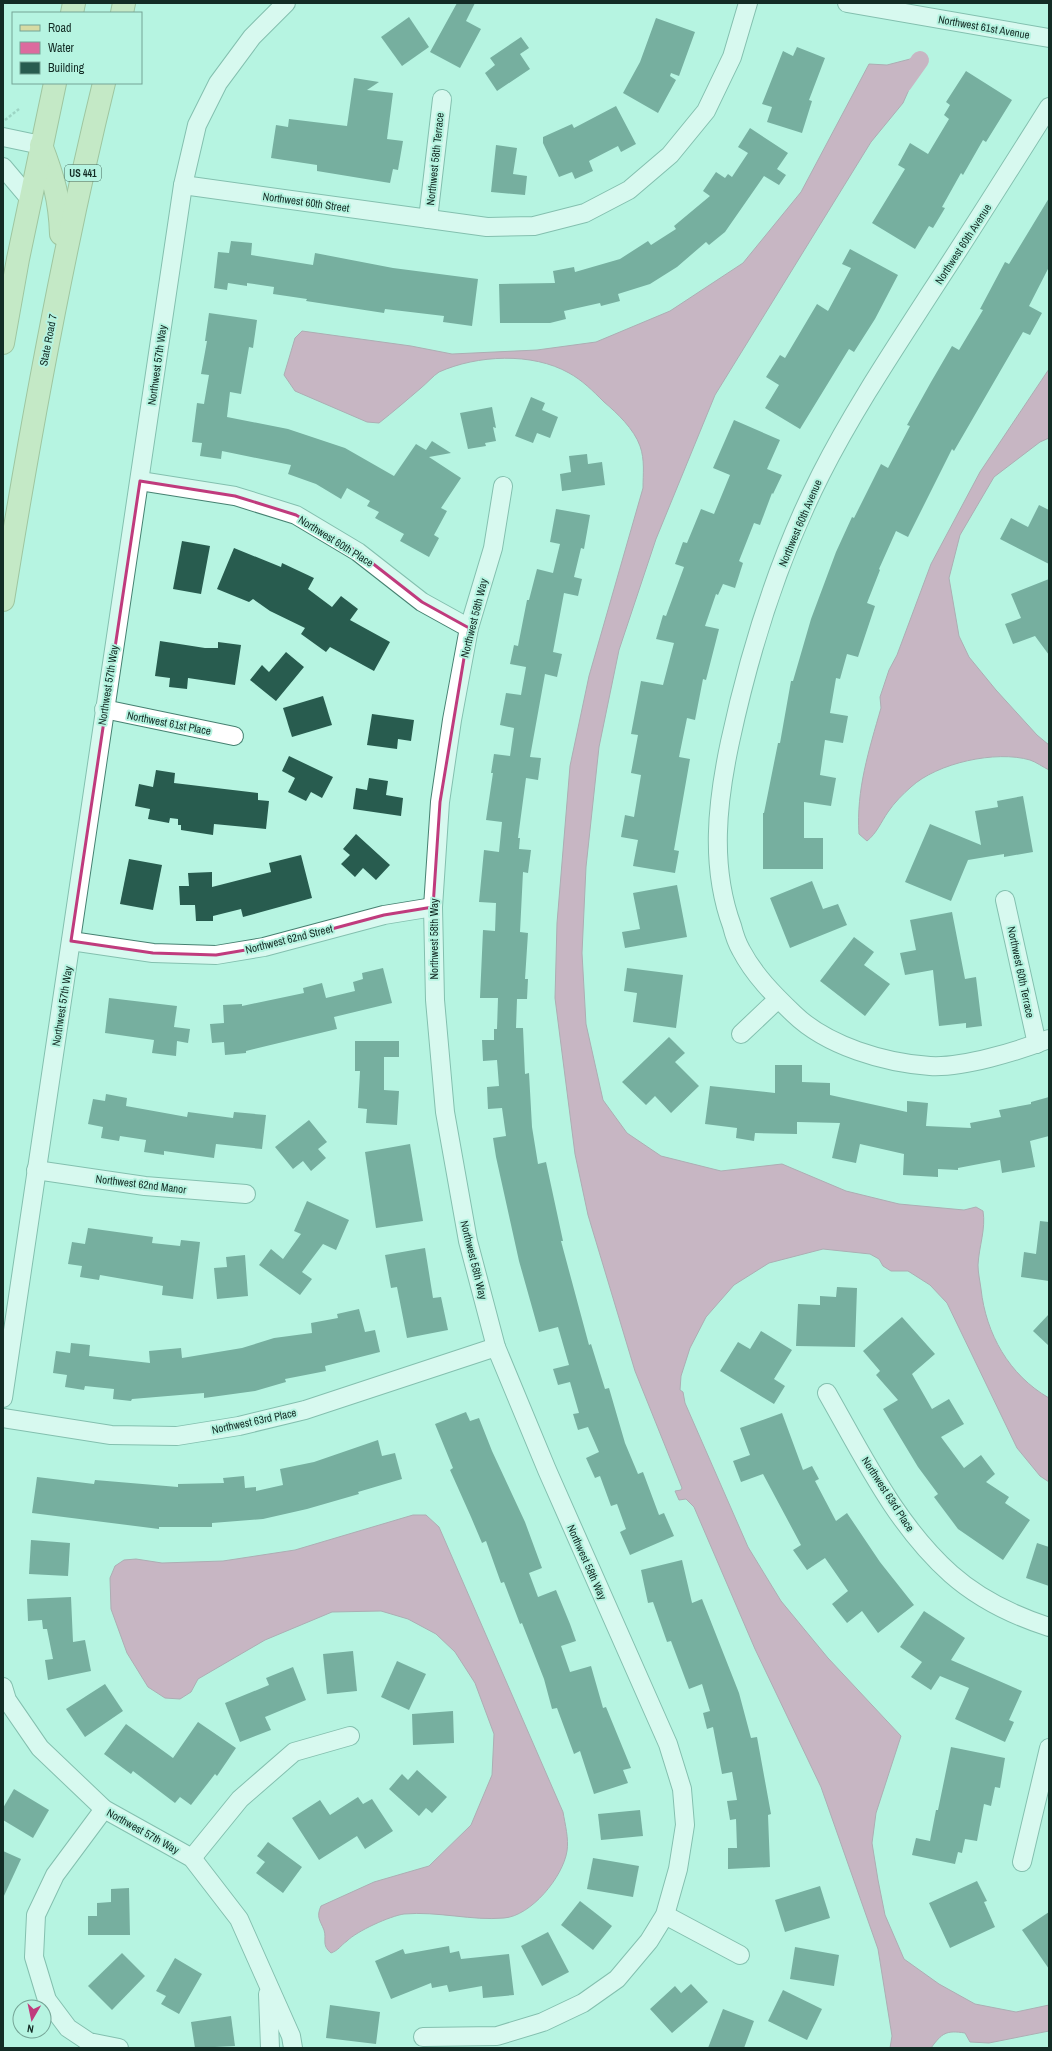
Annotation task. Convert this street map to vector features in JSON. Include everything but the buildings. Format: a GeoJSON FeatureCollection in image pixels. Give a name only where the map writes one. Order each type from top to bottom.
{"type":"FeatureCollection","features":[{"type":"Feature","properties":{"kind":"main road"},"geometry":{"type":"LineString","coordinates":[[3,343],[30,199],[55,84]]}},
{"type":"Feature","properties":{"kind":"main road","name":"State Road 7"},"geometry":{"type":"LineString","coordinates":[[3,600],[28,443],[63,263],[104,84]]}},
{"type":"Feature","properties":{"kind":"main road"},"geometry":{"type":"LineString","coordinates":[[41,145],[52,172],[60,207],[63,263]]}},
{"type":"Feature","properties":{"kind":"street","name":"Northwest 57th Way"},"geometry":{"type":"LineString","coordinates":[[3,1398],[104,709],[140,481],[183,185],[197,125],[218,83],[252,37],[286,3]]}},
{"type":"Feature","properties":{"kind":"street","name":"Northwest 60th Street"},"geometry":{"type":"LineString","coordinates":[[183,185],[488,227],[534,226],[585,213],[629,190],[670,155],[706,111],[732,57],[748,3]]}},
{"type":"Feature","properties":{"kind":"street","name":"Northwest 61st Avenue"},"geometry":{"type":"LineString","coordinates":[[847,3],[1049,38]]}},
{"type":"Feature","properties":{"kind":"street","name":"Northwest 58th Terrace"},"geometry":{"type":"LineString","coordinates":[[428,218],[442,99]]}},
{"type":"Feature","properties":{"kind":"street","name":"Northwest 60th Avenue"},"geometry":{"type":"LineString","coordinates":[[1043,1042],[980,1061],[932,1067],[883,1059],[839,1044],[800,1020],[764,986],[740,949],[724,904],[716,855],[720,788],[736,712],[758,629],[785,554],[821,474],[870,385],[995,194],[1049,107]]}},
{"type":"Feature","properties":{"kind":"street"},"geometry":{"type":"LineString","coordinates":[[3,137],[41,145]]}},
{"type":"Feature","properties":{"kind":"street"},"geometry":{"type":"LineString","coordinates":[[3,167],[30,199]]}},
{"type":"Feature","properties":{"kind":"street","name":"Northwest 60th Place"},"geometry":{"type":"LineString","coordinates":[[140,481],[235,496],[296,515],[358,552],[422,602],[469,628]]}},
{"type":"Feature","properties":{"kind":"street","name":"Northwest 58th Way"},"geometry":{"type":"LineString","coordinates":[[423,2037],[497,2036],[543,2022],[583,2003],[617,1979],[649,1942],[665,1916],[678,1868],[685,1825],[682,1789],[668,1744],[547,1470],[496,1347],[468,1241],[444,1112],[435,1000],[433,907],[440,802],[452,720],[469,628],[493,548],[502,486]]}},
{"type":"Feature","properties":{"kind":"street","name":"Northwest 61st Place"},"geometry":{"type":"LineString","coordinates":[[104,709],[234,736]]}},
{"type":"Feature","properties":{"kind":"street","name":"Northwest 60th Terrace"},"geometry":{"type":"LineString","coordinates":[[1006,900],[1043,1042]]}},
{"type":"Feature","properties":{"kind":"street","name":"Northwest 62nd Street"},"geometry":{"type":"LineString","coordinates":[[71,941],[153,953],[216,955],[264,947],[384,915],[433,907]]}},
{"type":"Feature","properties":{"kind":"street"},"geometry":{"type":"LineString","coordinates":[[741,1034],[778,999]]}},
{"type":"Feature","properties":{"kind":"street","name":"Northwest 62nd Manor"},"geometry":{"type":"LineString","coordinates":[[36,1170],[145,1186],[246,1194]]}},
{"type":"Feature","properties":{"kind":"street","name":"Northwest 63rd Place"},"geometry":{"type":"LineString","coordinates":[[3,1418],[111,1435],[177,1436],[239,1426],[305,1410],[496,1347]]}},
{"type":"Feature","properties":{"kind":"street","name":"Northwest 63rd Place"},"geometry":{"type":"LineString","coordinates":[[827,1394],[890,1500],[918,1539],[951,1574],[985,1598],[1028,1620],[1049,1627]]}},
{"type":"Feature","properties":{"kind":"street","name":"Northwest 57th Way"},"geometry":{"type":"LineString","coordinates":[[3,1687],[8,1700],[40,1748],[104,1809],[192,1858],[239,1919],[291,2036],[293,2048]]}},
{"type":"Feature","properties":{"kind":"street"},"geometry":{"type":"LineString","coordinates":[[192,1858],[240,1799],[294,1752],[350,1736]]}},
{"type":"Feature","properties":{"kind":"street"},"geometry":{"type":"LineString","coordinates":[[1022,1862],[1049,1748]]}},
{"type":"Feature","properties":{"kind":"street"},"geometry":{"type":"LineString","coordinates":[[104,1809],[52,1882],[36,1915],[34,1957],[47,2000],[68,2028],[89,2042],[119,2048]]}},
{"type":"Feature","properties":{"kind":"street"},"geometry":{"type":"LineString","coordinates":[[665,1916],[740,1955]]}},
{"type":"Feature","properties":{"kind":"street","name":"Northwest 57th Way"},"geometry":{"type":"LineString","coordinates":[[268,1985],[270,2048]]}},
{"type":"Feature","properties":{"kind":"path"},"geometry":{"type":"LineString","coordinates":[[3,121],[19,109]]}},
{"type":"Feature","properties":{"kind":"highlighted area"},"geometry":{"type":"Polygon","coordinates":[[[140,481],[235,496],[296,515],[358,552],[422,602],[469,628],[440,802],[433,907],[384,915],[264,947],[216,955],[153,953],[71,941],[140,481]]]}},
{"type":"Feature","properties":{"kind":"water"},"geometry":{"type":"Polygon","coordinates":[[[914,58],[919,67],[903,103],[871,142],[715,395],[656,539],[619,650],[599,747],[586,867],[582,953],[586,1024],[603,1100],[627,1133],[661,1156],[721,1171],[782,1164],[846,1191],[899,1204],[964,1210],[976,1207],[983,1211],[984,1224],[978,1268],[988,1322],[1002,1352],[1011,1365],[1022,1378],[1049,1398],[1049,1482],[1040,1476],[1017,1448],[947,1303],[930,1285],[908,1271],[891,1271],[883,1266],[879,1259],[870,1254],[823,1249],[769,1263],[734,1285],[706,1317],[690,1348],[681,1376],[680,1390],[683,1392],[685,1403],[748,1547],[781,1601],[828,1658],[901,1736],[876,1813],[872,1843],[885,1915],[904,1959],[939,1984],[975,2004],[1016,2012],[1049,2005],[1049,2031],[989,2043],[970,2042],[965,2033],[949,2032],[938,2039],[931,2048],[890,2048],[892,2036],[878,1949],[821,1787],[755,1649],[694,1507],[686,1499],[679,1500],[675,1491],[681,1490],[682,1488],[635,1371],[588,1215],[575,1154],[555,998],[557,923],[570,766],[589,676],[643,488],[642,451],[634,434],[625,422],[583,382],[554,366],[538,362],[504,358],[487,359],[454,366],[434,375],[379,423],[367,422],[295,391],[284,375],[295,338],[302,331],[411,346],[452,354],[537,350],[596,342],[670,311],[743,263],[801,192],[869,64],[887,65],[914,58]]]}},
{"type":"Feature","properties":{"kind":"water"},"geometry":{"type":"Polygon","coordinates":[[[1049,369],[1049,438],[1040,442],[994,477],[960,535],[949,578],[959,636],[969,657],[996,690],[1037,735],[1049,745],[1049,770],[1030,760],[1016,757],[984,758],[951,765],[936,771],[911,787],[890,809],[874,834],[867,841],[859,834],[859,802],[861,786],[881,708],[880,697],[889,670],[897,655],[931,564],[980,472],[1049,369]]]}},
{"type":"Feature","properties":{"kind":"water"},"geometry":{"type":"Polygon","coordinates":[[[413,1515],[426,1515],[439,1527],[563,1812],[567,1837],[567,1851],[559,1872],[544,1894],[535,1903],[514,1916],[492,1919],[417,1913],[398,1915],[374,1924],[352,1937],[331,1953],[325,1945],[325,1933],[319,1918],[321,1906],[374,1882],[429,1866],[471,1825],[492,1775],[494,1734],[475,1683],[455,1652],[436,1634],[408,1619],[381,1611],[332,1612],[265,1640],[198,1679],[191,1692],[180,1699],[165,1698],[148,1687],[127,1653],[111,1609],[110,1578],[115,1566],[124,1560],[136,1559],[162,1563],[223,1561],[295,1550],[413,1515]]]}},
{"type":"Feature","properties":{"kind":"waterway"},"geometry":{"type":"LineString","coordinates":[[903,84],[920,60]]}}]}
